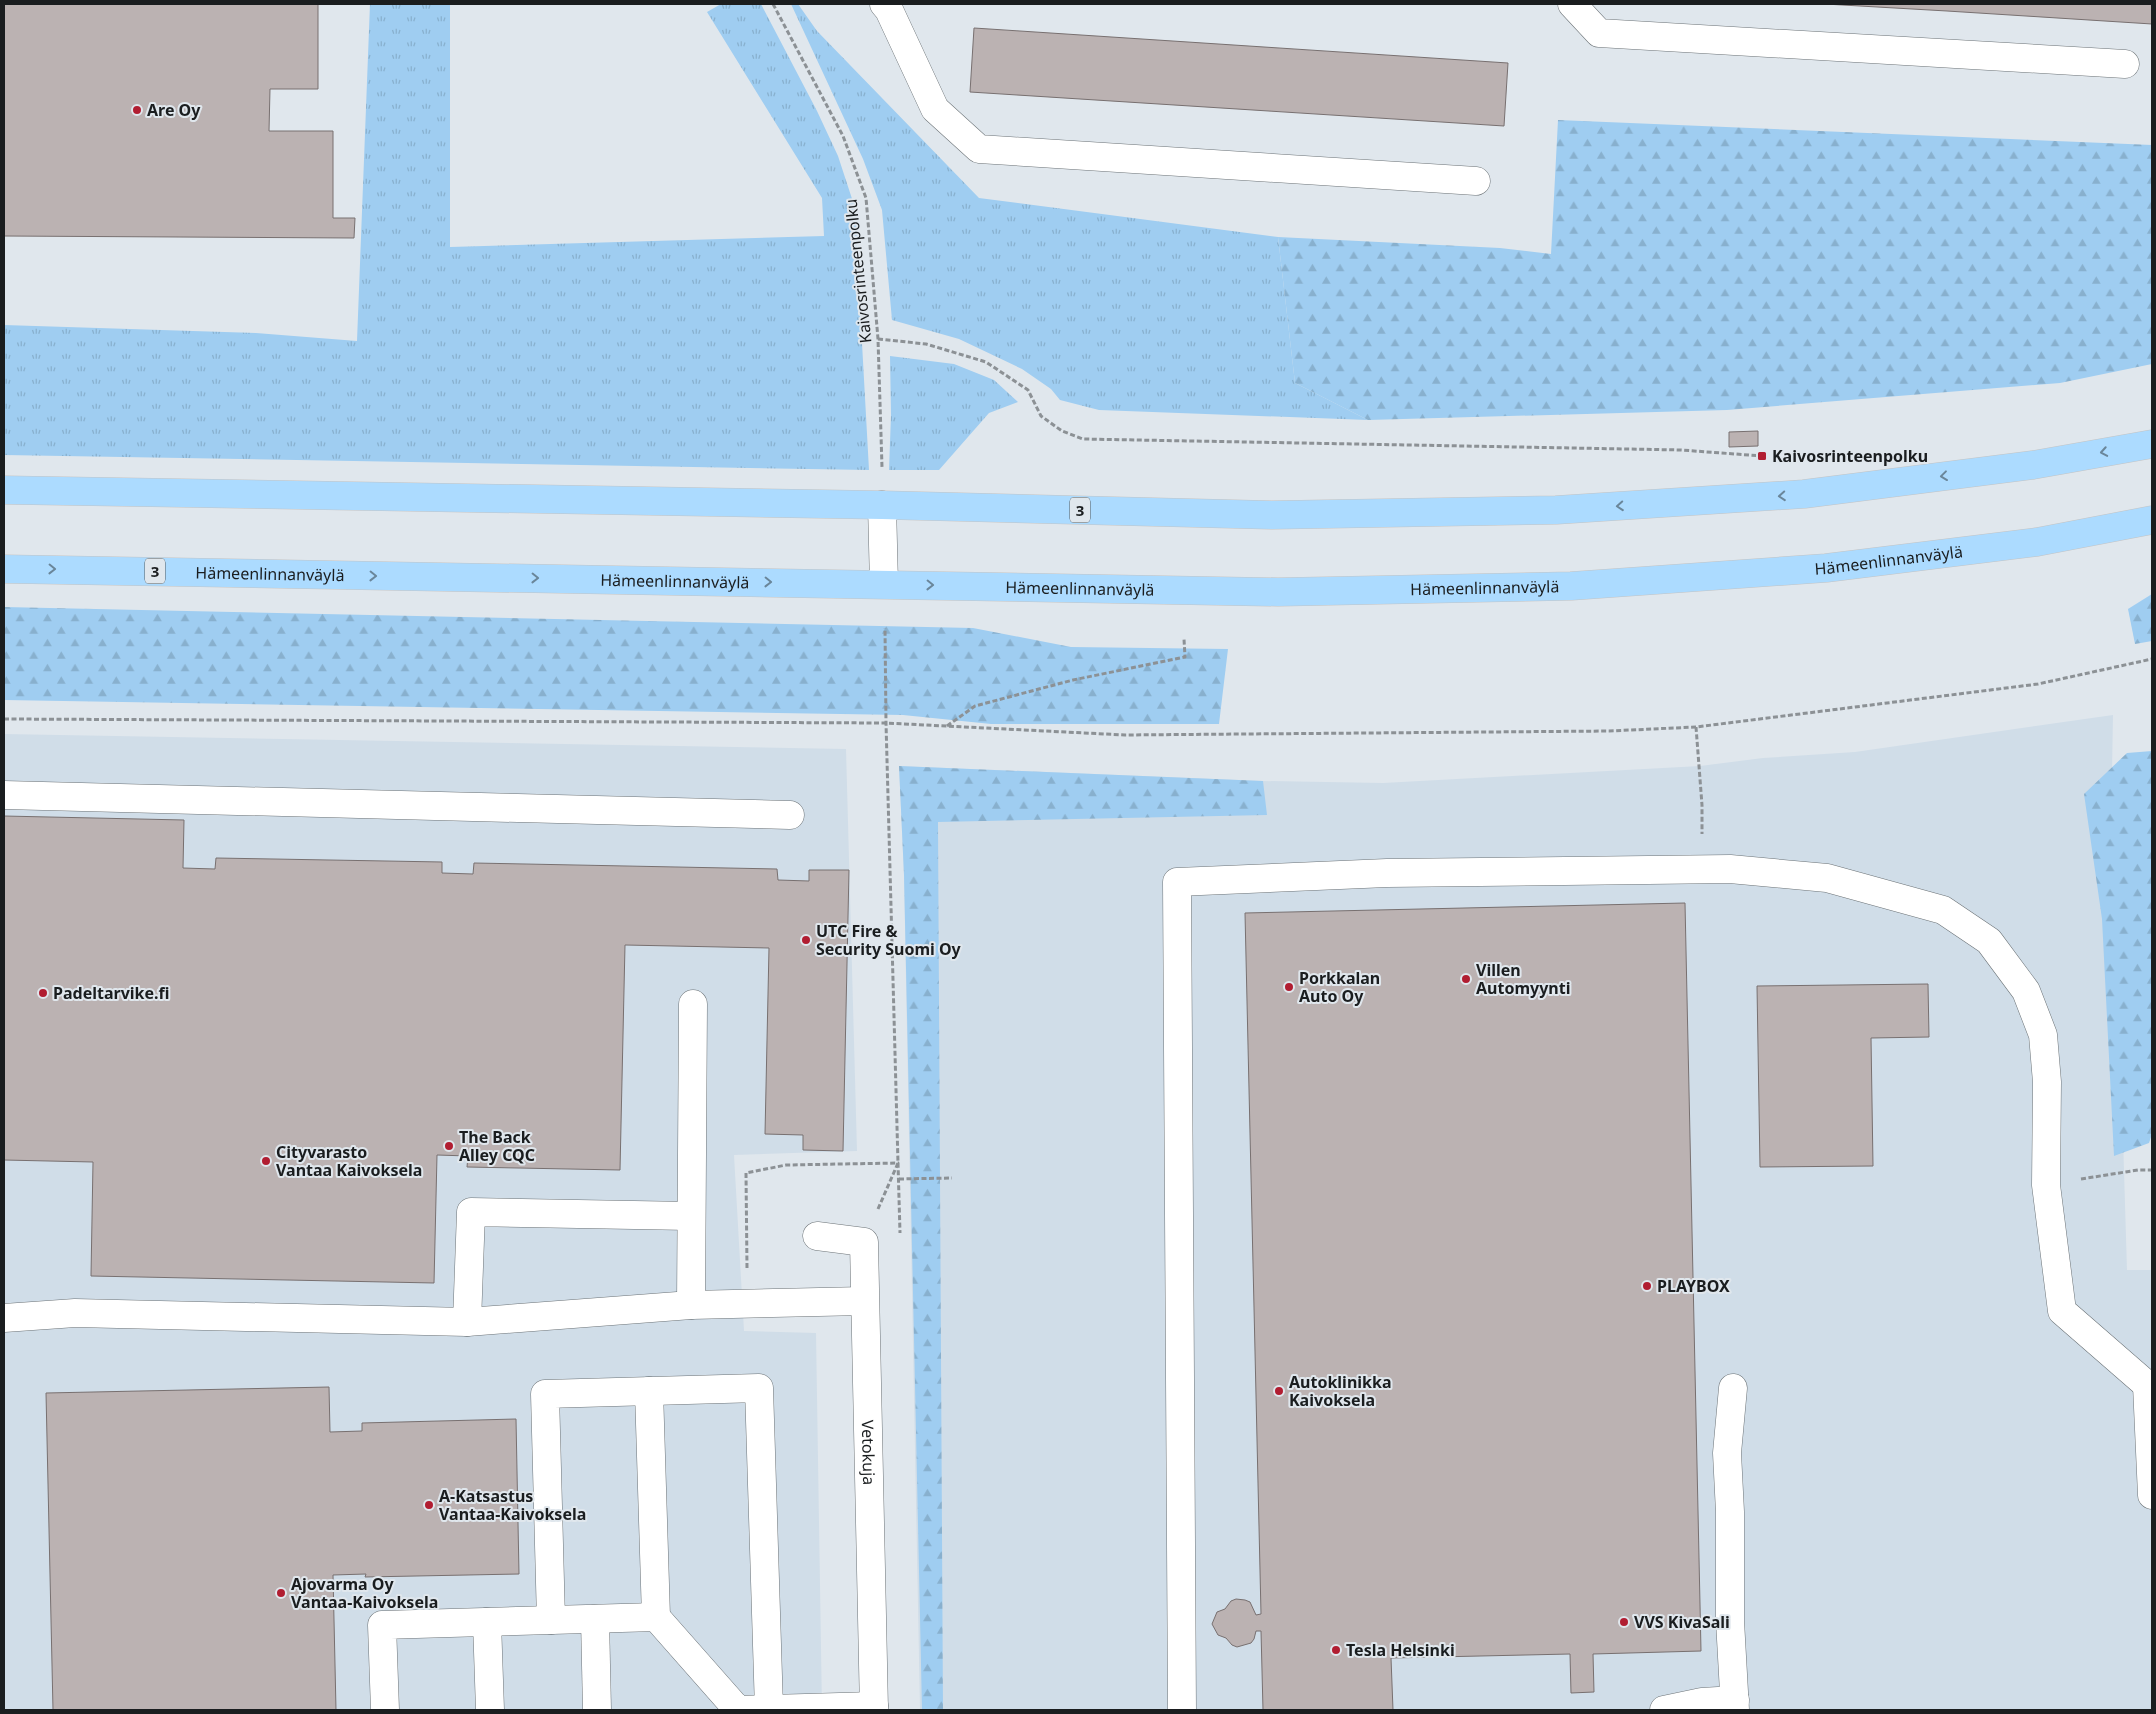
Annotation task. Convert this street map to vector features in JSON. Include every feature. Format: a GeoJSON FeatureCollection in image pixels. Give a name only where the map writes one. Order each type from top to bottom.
{"type":"FeatureCollection","features":[{"type":"Feature","properties":{"kind":"highway","name":"3"},"geometry":{"type":"LineString","coordinates":[[4,490],[882,505],[1272,515],[1556,510],[1804,494],[2033,465],[2152,444]]}},
{"type":"Feature","properties":{"kind":"highway","name":"Hämeenlinnanväylä"},"geometry":{"type":"LineString","coordinates":[[4,568],[1278,592],[1571,586],[1826,568],[2037,542],[2152,520]]}},
{"type":"Feature","properties":{"kind":"street"},"geometry":{"type":"LineString","coordinates":[[884,4],[890,10],[935,109],[979,149],[1476,181]]}},
{"type":"Feature","properties":{"kind":"street"},"geometry":{"type":"LineString","coordinates":[[1572,4],[1599,32],[2125,64]]}},
{"type":"Feature","properties":{"kind":"street"},"geometry":{"type":"LineString","coordinates":[[882,505],[884,584]]}},
{"type":"Feature","properties":{"kind":"street"},"geometry":{"type":"LineString","coordinates":[[4,795],[790,815]]}},
{"type":"Feature","properties":{"kind":"street"},"geometry":{"type":"LineString","coordinates":[[1182,1710],[1177,882],[1387,873],[1730,869],[1827,878],[1943,910],[1989,941],[2026,991],[2043,1035],[2047,1082],[2046,1185],[2062,1312],[2150,1385],[2152,1495]]}},
{"type":"Feature","properties":{"kind":"street"},"geometry":{"type":"LineString","coordinates":[[691,1305],[690,1216],[693,1004]]}},
{"type":"Feature","properties":{"kind":"street"},"geometry":{"type":"LineString","coordinates":[[467,1322],[471,1212],[690,1216]]}},
{"type":"Feature","properties":{"kind":"street"},"geometry":{"type":"LineString","coordinates":[[817,1236],[864,1242]]}},
{"type":"Feature","properties":{"kind":"street","name":"Vetokuja"},"geometry":{"type":"LineString","coordinates":[[864,1242],[874,1708]]}},
{"type":"Feature","properties":{"kind":"street"},"geometry":{"type":"LineString","coordinates":[[4,1318],[75,1313],[467,1322],[691,1305],[864,1301]]}},
{"type":"Feature","properties":{"kind":"street"},"geometry":{"type":"LineString","coordinates":[[551,1620],[545,1394],[759,1388],[769,1709]]}},
{"type":"Feature","properties":{"kind":"street"},"geometry":{"type":"LineString","coordinates":[[1664,1710],[1702,1702],[1735,1705],[1730,1621],[1730,1512],[1727,1453],[1733,1388]]}},
{"type":"Feature","properties":{"kind":"street"},"geometry":{"type":"LineString","coordinates":[[649,1391],[656,1617],[738,1710],[874,1708]]}},
{"type":"Feature","properties":{"kind":"street"},"geometry":{"type":"LineString","coordinates":[[385,1710],[382,1625],[656,1617]]}},
{"type":"Feature","properties":{"kind":"street"},"geometry":{"type":"LineString","coordinates":[[595,1619],[597,1710]]}},
{"type":"Feature","properties":{"kind":"street"},"geometry":{"type":"LineString","coordinates":[[487,1622],[490,1710]]}},
{"type":"Feature","properties":{"kind":"path","name":"Kaivosrinteenpolku"},"geometry":{"type":"LineString","coordinates":[[773,4],[843,136],[866,198],[878,339],[882,466]]}},
{"type":"Feature","properties":{"kind":"path"},"geometry":{"type":"LineString","coordinates":[[878,339],[926,344],[986,362],[1028,390],[1041,416],[1062,431],[1083,439],[1681,450],[1762,456]]}},
{"type":"Feature","properties":{"kind":"path"},"geometry":{"type":"LineString","coordinates":[[864,1242],[898,1163],[885,628]]}},
{"type":"Feature","properties":{"kind":"path"},"geometry":{"type":"LineString","coordinates":[[946,726],[976,706],[1073,680],[1185,657],[1184,639]]}},
{"type":"Feature","properties":{"kind":"path"},"geometry":{"type":"LineString","coordinates":[[4,719],[886,723],[1125,735],[1608,732],[1696,727],[2038,684],[2152,659]]}},
{"type":"Feature","properties":{"kind":"path"},"geometry":{"type":"LineString","coordinates":[[1696,727],[1702,805],[1701,870]]}},
{"type":"Feature","properties":{"kind":"path"},"geometry":{"type":"LineString","coordinates":[[2046,1185],[2138,1170],[2152,1170]]}},
{"type":"Feature","properties":{"kind":"path"},"geometry":{"type":"LineString","coordinates":[[899,1179],[952,1178]]}},
{"type":"Feature","properties":{"kind":"shaded area"},"geometry":{"type":"Polygon","coordinates":[[[2113,715],[2112,772],[2127,1270],[2152,1270],[2152,1710],[920,1710],[904,875],[899,766],[1263,781],[1383,783],[1700,766],[1763,758],[1855,752],[2113,715]]]}},
{"type":"Feature","properties":{"kind":"shaded area"},"geometry":{"type":"Polygon","coordinates":[[[4,734],[846,749],[857,1151],[734,1155],[744,1331],[816,1333],[822,1710],[4,1710],[4,734]]]}},
{"type":"Feature","properties":{"kind":"green space"},"geometry":{"type":"Polygon","coordinates":[[[370,4],[450,4],[450,247],[824,236],[822,198],[707,12],[721,4],[761,4],[817,111],[838,156],[857,214],[856,286],[861,325],[869,470],[4,455],[4,325],[256,333],[357,341],[370,4]]]}},
{"type":"Feature","properties":{"kind":"green space"},"geometry":{"type":"Polygon","coordinates":[[[791,4],[798,4],[817,31],[979,198],[1278,237],[1295,383],[1368,420],[1099,410],[1060,400],[1051,389],[1022,369],[959,339],[892,320],[882,210],[863,159],[791,4]]]}},
{"type":"Feature","properties":{"kind":"green space"},"geometry":{"type":"Polygon","coordinates":[[[1558,120],[2152,145],[2152,364],[2060,383],[1727,410],[1368,420],[1295,383],[1278,237],[1500,248],[1551,254],[1558,120]]]}},
{"type":"Feature","properties":{"kind":"green space"},"geometry":{"type":"Polygon","coordinates":[[[890,356],[954,364],[994,380],[1018,402],[989,413],[939,470],[889,470],[891,415],[890,356]]]}},
{"type":"Feature","properties":{"kind":"green space"},"geometry":{"type":"Polygon","coordinates":[[[2152,594],[2152,641],[2135,644],[2128,609],[2152,594]]]}},
{"type":"Feature","properties":{"kind":"green space"},"geometry":{"type":"Polygon","coordinates":[[[4,607],[973,628],[1071,647],[1228,649],[1219,724],[991,724],[903,715],[4,700],[4,607]]]}},
{"type":"Feature","properties":{"kind":"green space"},"geometry":{"type":"Polygon","coordinates":[[[2152,751],[2152,1134],[2149,1143],[2114,1156],[2102,919],[2084,794],[2127,753],[2152,751]]]}},
{"type":"Feature","properties":{"kind":"green space"},"geometry":{"type":"Polygon","coordinates":[[[899,766],[1263,781],[1267,815],[938,822],[943,1710],[922,1710],[904,875],[899,766]]]}},
{"type":"Feature","properties":{"kind":"building","name":"Are Oy"},"geometry":{"type":"Polygon","coordinates":[[[4,4],[318,4],[318,89],[270,89],[269,131],[333,131],[333,218],[355,218],[354,238],[4,236],[4,4]]]}},
{"type":"Feature","properties":{"kind":"building"},"geometry":{"type":"Polygon","coordinates":[[[1825,4],[2152,4],[2152,24],[1947,11],[1825,4]]]}},
{"type":"Feature","properties":{"kind":"building"},"geometry":{"type":"Polygon","coordinates":[[[974,28],[1508,63],[1504,126],[970,92],[974,28]]]}},
{"type":"Feature","properties":{"kind":"building"},"geometry":{"type":"Polygon","coordinates":[[[1758,431],[1758,446],[1729,447],[1729,432],[1758,431]]]}},
{"type":"Feature","properties":{"kind":"building"},"geometry":{"type":"Polygon","coordinates":[[[4,816],[184,820],[183,868],[215,869],[216,858],[442,862],[442,873],[473,874],[474,863],[777,869],[778,880],[809,881],[809,870],[849,870],[843,1151],[803,1150],[803,1135],[765,1134],[769,948],[625,945],[620,1170],[467,1167],[468,1156],[437,1155],[434,1283],[91,1276],[93,1162],[4,1160],[4,816]]]}},
{"type":"Feature","properties":{"kind":"building"},"geometry":{"type":"Polygon","coordinates":[[[1685,903],[1701,1651],[1593,1654],[1594,1692],[1571,1693],[1570,1654],[1391,1658],[1393,1710],[1263,1710],[1261,1631],[1256,1631],[1251,1643],[1237,1647],[1232,1645],[1226,1638],[1218,1635],[1212,1624],[1217,1612],[1225,1609],[1231,1601],[1236,1599],[1250,1602],[1256,1615],[1261,1614],[1245,913],[1685,903]]]}},
{"type":"Feature","properties":{"kind":"building"},"geometry":{"type":"Polygon","coordinates":[[[1928,984],[1929,1037],[1871,1038],[1873,1166],[1760,1167],[1757,986],[1928,984]]]}},
{"type":"Feature","properties":{"kind":"building"},"geometry":{"type":"Polygon","coordinates":[[[329,1387],[330,1432],[362,1431],[362,1423],[516,1419],[519,1574],[365,1577],[366,1574],[333,1575],[336,1710],[53,1710],[46,1393],[329,1387]]]}},
{"type":"Feature","properties":{"kind":"place","name":"Are Oy"},"geometry":{"type":"Point","coordinates":[137,110]}},
{"type":"Feature","properties":{"kind":"place","name":"Kaivosrinteenpolku"},"geometry":{"type":"Point","coordinates":[1762,456]}},
{"type":"Feature","properties":{"kind":"place","name":"UTC Fire & Security Suomi Oy"},"geometry":{"type":"Point","coordinates":[806,940]}},
{"type":"Feature","properties":{"kind":"place","name":"Villen Automyynti"},"geometry":{"type":"Point","coordinates":[1466,979]}},
{"type":"Feature","properties":{"kind":"place","name":"Porkkalan Auto Oy"},"geometry":{"type":"Point","coordinates":[1289,987]}},
{"type":"Feature","properties":{"kind":"place","name":"Padeltarvike.fi"},"geometry":{"type":"Point","coordinates":[43,993]}},
{"type":"Feature","properties":{"kind":"place","name":"The Back Alley CQC"},"geometry":{"type":"Point","coordinates":[449,1146]}},
{"type":"Feature","properties":{"kind":"place","name":"Cityvarasto Vantaa Kaivoksela"},"geometry":{"type":"Point","coordinates":[266,1161]}},
{"type":"Feature","properties":{"kind":"place","name":"PLAYBOX"},"geometry":{"type":"Point","coordinates":[1647,1286]}},
{"type":"Feature","properties":{"kind":"place","name":"Autoklinikka Kaivoksela"},"geometry":{"type":"Point","coordinates":[1279,1391]}},
{"type":"Feature","properties":{"kind":"place","name":"A-Katsastus Vantaa-Kaivoksela"},"geometry":{"type":"Point","coordinates":[429,1505]}},
{"type":"Feature","properties":{"kind":"place","name":"Ajovarma Oy Vantaa-Kaivoksela"},"geometry":{"type":"Point","coordinates":[281,1593]}},
{"type":"Feature","properties":{"kind":"place","name":"VVS KivaSali"},"geometry":{"type":"Point","coordinates":[1624,1622]}},
{"type":"Feature","properties":{"kind":"place","name":"Tesla Helsinki"},"geometry":{"type":"Point","coordinates":[1336,1650]}}]}
